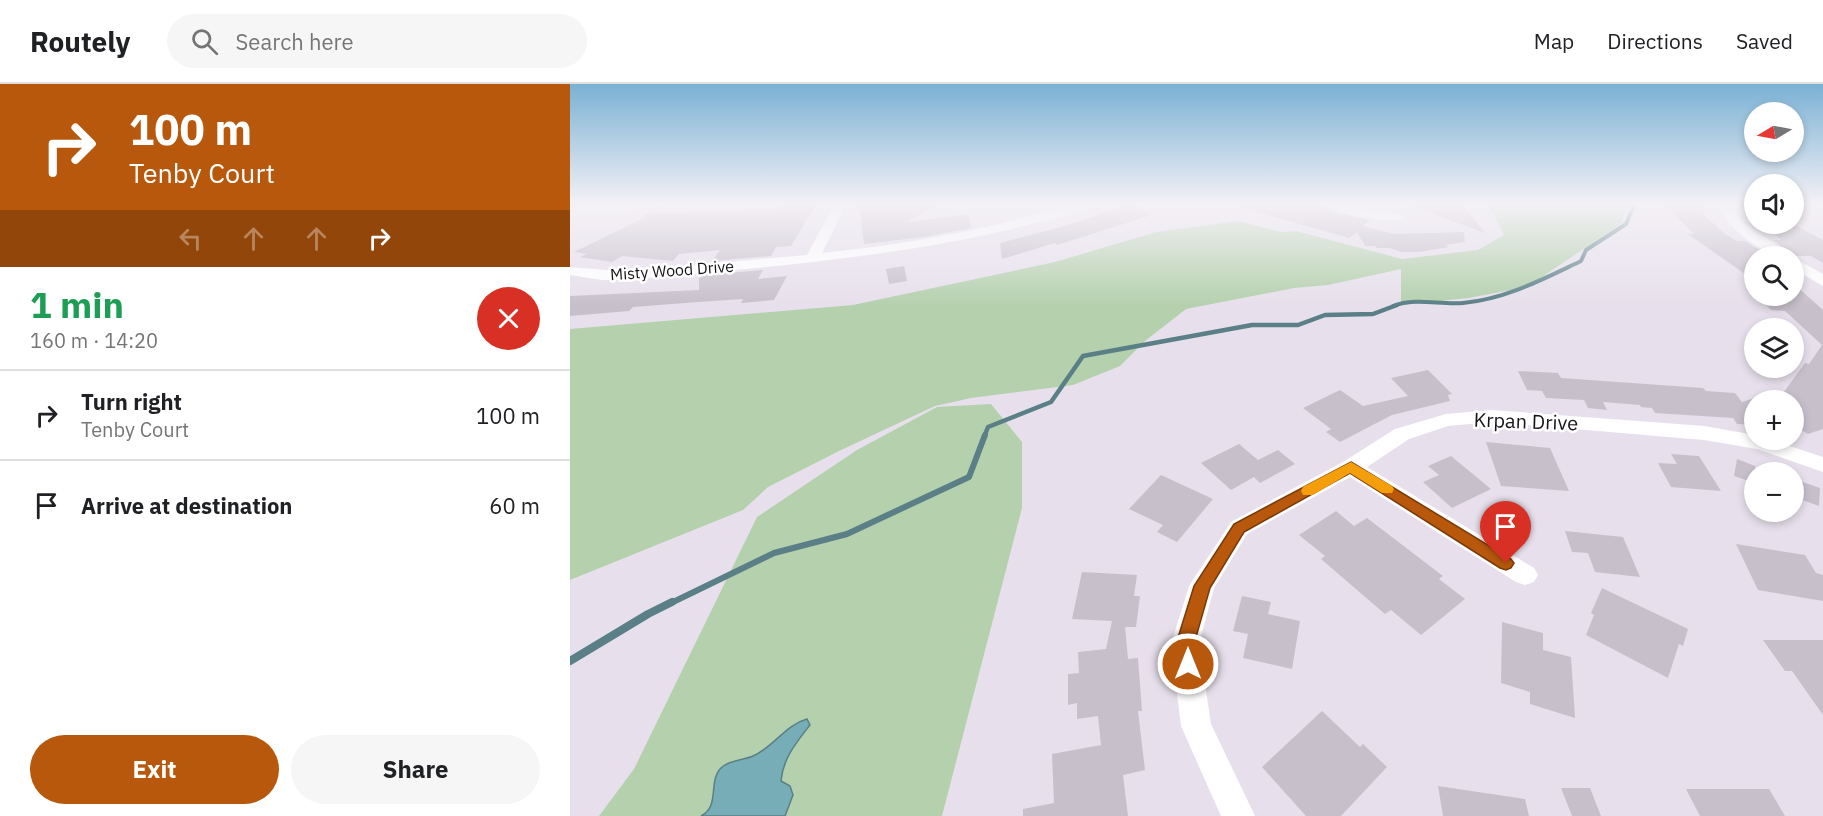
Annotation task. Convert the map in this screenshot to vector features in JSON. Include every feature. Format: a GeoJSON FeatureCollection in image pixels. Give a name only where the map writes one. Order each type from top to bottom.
{"type":"FeatureCollection","features":[{"type":"Feature","properties":{"kind":"street"},"geometry":{"type":"LineString","coordinates":[[812,260],[824,237]]}},
{"type":"Feature","properties":{"kind":"street","name":"Misty Wood Drive"},"geometry":{"type":"LineString","coordinates":[[570,271],[610,274],[812,260],[895,250],[963,237]]}},
{"type":"Feature","properties":{"kind":"street"},"geometry":{"type":"LineString","coordinates":[[1757,237],[1770,246]]}},
{"type":"Feature","properties":{"kind":"street"},"geometry":{"type":"LineString","coordinates":[[1804,269],[1823,281]]}},
{"type":"Feature","properties":{"kind":"street","name":"Krpan Drive"},"geometry":{"type":"LineString","coordinates":[[1238,816],[1196,726],[1185,644],[1202,586],[1239,528],[1351,467],[1402,434],[1446,420],[1492,416],[1704,433],[1760,443],[1823,465]]}},
{"type":"Feature","properties":{"kind":"street"},"geometry":{"type":"LineString","coordinates":[[1351,467],[1525,575]]}},
{"type":"Feature","properties":{"kind":"green space"},"geometry":{"type":"Polygon","coordinates":[[[1139,237],[1319,237],[1402,259],[1478,250],[1500,237],[1601,237],[1527,287],[1468,298],[1401,305],[1401,269],[1328,285],[1294,288],[1186,309],[1145,341],[1120,366],[1073,385],[971,398],[935,406],[768,487],[743,510],[570,580],[570,329],[853,305],[1055,262],[1139,237]]]}},
{"type":"Feature","properties":{"kind":"green space"},"geometry":{"type":"Polygon","coordinates":[[[991,404],[1022,442],[1022,508],[942,816],[599,816],[634,769],[757,517],[857,450],[937,407],[991,404]]]}},
{"type":"Feature","properties":{"kind":"water"},"geometry":{"type":"Polygon","coordinates":[[[807,719],[810,725],[791,751],[782,773],[781,781],[790,786],[793,795],[785,816],[701,816],[711,806],[715,779],[722,767],[760,752],[792,726],[807,719]]]}},
{"type":"Feature","properties":{"kind":"building"},"geometry":{"type":"Polygon","coordinates":[[[605,237],[796,237],[791,246],[776,247],[771,256],[712,261],[720,250],[679,254],[673,261],[622,256],[612,262],[580,257],[587,254],[574,252],[605,237]]]}},
{"type":"Feature","properties":{"kind":"building"},"geometry":{"type":"Polygon","coordinates":[[[863,237],[922,237],[864,244],[863,237]]]}},
{"type":"Feature","properties":{"kind":"building"},"geometry":{"type":"Polygon","coordinates":[[[1022,237],[1082,237],[1002,259],[1000,243],[1022,237]]]}},
{"type":"Feature","properties":{"kind":"building"},"geometry":{"type":"Polygon","coordinates":[[[1360,237],[1465,237],[1465,242],[1419,252],[1401,252],[1390,248],[1365,246],[1360,237]]]}},
{"type":"Feature","properties":{"kind":"building"},"geometry":{"type":"Polygon","coordinates":[[[1693,237],[1730,237],[1737,241],[1745,241],[1753,246],[1744,246],[1744,273],[1693,237]]]}},
{"type":"Feature","properties":{"kind":"building"},"geometry":{"type":"Polygon","coordinates":[[[1778,237],[1818,237],[1823,240],[1823,263],[1811,256],[1804,256],[1804,246],[1781,246],[1773,240],[1781,240],[1778,237]]]}},
{"type":"Feature","properties":{"kind":"building"},"geometry":{"type":"Polygon","coordinates":[[[904,266],[907,281],[889,284],[886,269],[904,266]]]}},
{"type":"Feature","properties":{"kind":"building"},"geometry":{"type":"Polygon","coordinates":[[[763,270],[758,279],[787,276],[774,300],[741,303],[743,299],[633,307],[629,311],[570,316],[570,296],[699,290],[699,279],[702,275],[763,270]]]}},
{"type":"Feature","properties":{"kind":"building"},"geometry":{"type":"Polygon","coordinates":[[[1804,293],[1823,310],[1823,429],[1808,434],[1804,432],[1804,390],[1785,390],[1794,378],[1804,378],[1804,364],[1809,364],[1822,345],[1804,328],[1804,318],[1793,318],[1785,311],[1771,310],[1767,306],[1804,306],[1804,293]]]}},
{"type":"Feature","properties":{"kind":"building"},"geometry":{"type":"Polygon","coordinates":[[[1428,370],[1452,394],[1448,395],[1450,401],[1392,415],[1340,442],[1326,432],[1331,429],[1303,408],[1340,390],[1363,406],[1408,396],[1391,378],[1428,370]]]}},
{"type":"Feature","properties":{"kind":"building"},"geometry":{"type":"Polygon","coordinates":[[[1518,371],[1558,373],[1561,378],[1703,388],[1706,391],[1735,393],[1742,402],[1744,401],[1744,424],[1737,424],[1733,418],[1655,413],[1652,408],[1640,405],[1603,402],[1607,410],[1588,408],[1584,400],[1546,398],[1542,391],[1527,390],[1518,371]]]}},
{"type":"Feature","properties":{"kind":"building"},"geometry":{"type":"Polygon","coordinates":[[[1486,442],[1550,448],[1569,491],[1501,486],[1486,442]]]}},
{"type":"Feature","properties":{"kind":"building"},"geometry":{"type":"Polygon","coordinates":[[[1239,444],[1258,460],[1278,450],[1295,464],[1260,483],[1254,477],[1231,490],[1201,463],[1239,444]]]}},
{"type":"Feature","properties":{"kind":"building"},"geometry":{"type":"Polygon","coordinates":[[[1671,454],[1699,456],[1721,491],[1671,487],[1658,463],[1677,464],[1671,454]]]}},
{"type":"Feature","properties":{"kind":"building"},"geometry":{"type":"Polygon","coordinates":[[[1451,456],[1491,489],[1452,508],[1423,482],[1439,475],[1428,466],[1451,456]]]}},
{"type":"Feature","properties":{"kind":"building"},"geometry":{"type":"Polygon","coordinates":[[[1737,459],[1745,462],[1744,479],[1734,476],[1737,459]]]}},
{"type":"Feature","properties":{"kind":"building"},"geometry":{"type":"Polygon","coordinates":[[[1161,475],[1213,499],[1177,542],[1157,532],[1163,525],[1129,509],[1161,475]]]}},
{"type":"Feature","properties":{"kind":"building"},"geometry":{"type":"Polygon","coordinates":[[[1804,482],[1820,488],[1819,506],[1804,501],[1804,482]]]}},
{"type":"Feature","properties":{"kind":"building"},"geometry":{"type":"Polygon","coordinates":[[[1336,511],[1354,526],[1367,518],[1443,576],[1439,579],[1465,599],[1421,635],[1391,610],[1385,614],[1321,559],[1325,556],[1299,535],[1336,511]]]}},
{"type":"Feature","properties":{"kind":"building"},"geometry":{"type":"Polygon","coordinates":[[[1565,531],[1623,537],[1640,577],[1595,572],[1588,553],[1572,552],[1565,531]]]}},
{"type":"Feature","properties":{"kind":"building"},"geometry":{"type":"Polygon","coordinates":[[[1736,544],[1805,555],[1816,573],[1823,575],[1823,601],[1758,590],[1736,544]]]}},
{"type":"Feature","properties":{"kind":"building"},"geometry":{"type":"Polygon","coordinates":[[[1082,572],[1137,575],[1134,596],[1140,596],[1136,627],[1125,627],[1128,659],[1138,658],[1142,711],[1138,711],[1145,770],[1123,775],[1128,816],[1023,816],[1023,809],[1054,803],[1052,754],[1101,745],[1098,716],[1077,719],[1077,703],[1068,705],[1068,674],[1079,673],[1078,652],[1106,649],[1112,621],[1072,619],[1082,572]]]}},
{"type":"Feature","properties":{"kind":"building"},"geometry":{"type":"Polygon","coordinates":[[[1602,588],[1688,629],[1683,646],[1679,644],[1668,678],[1586,635],[1594,615],[1591,613],[1602,588]]]}},
{"type":"Feature","properties":{"kind":"building"},"geometry":{"type":"Polygon","coordinates":[[[1242,596],[1271,602],[1268,614],[1300,621],[1292,669],[1243,658],[1248,634],[1233,631],[1242,596]]]}},
{"type":"Feature","properties":{"kind":"building"},"geometry":{"type":"Polygon","coordinates":[[[1502,622],[1543,633],[1543,650],[1571,657],[1575,718],[1530,704],[1530,692],[1501,683],[1502,622]]]}},
{"type":"Feature","properties":{"kind":"building"},"geometry":{"type":"Polygon","coordinates":[[[1763,640],[1823,640],[1823,715],[1792,671],[1785,671],[1763,640]]]}},
{"type":"Feature","properties":{"kind":"building"},"geometry":{"type":"Polygon","coordinates":[[[1322,711],[1360,747],[1363,744],[1387,767],[1341,816],[1306,816],[1262,767],[1322,711]]]}},
{"type":"Feature","properties":{"kind":"building"},"geometry":{"type":"Polygon","coordinates":[[[1438,786],[1525,799],[1529,816],[1443,816],[1438,786]]]}},
{"type":"Feature","properties":{"kind":"building"},"geometry":{"type":"Polygon","coordinates":[[[1561,788],[1590,788],[1601,816],[1572,816],[1561,788]]]}},
{"type":"Feature","properties":{"kind":"building"},"geometry":{"type":"Polygon","coordinates":[[[1686,789],[1769,789],[1785,816],[1700,816],[1686,789]]]}},
{"type":"Feature","properties":{"kind":"waterway"},"geometry":{"type":"LineString","coordinates":[[1393,306],[1410,302],[1463,303],[1509,293],[1581,261],[1586,250],[1606,237]]}},
{"type":"Feature","properties":{"kind":"waterway"},"geometry":{"type":"LineString","coordinates":[[984,437],[988,427],[1051,402],[1083,356],[1252,325],[1298,325],[1325,315],[1373,314],[1397,305]]}},
{"type":"Feature","properties":{"kind":"waterway"},"geometry":{"type":"LineString","coordinates":[[669,604],[774,553],[847,534],[969,477],[985,435]]}},
{"type":"Feature","properties":{"kind":"waterway"},"geometry":{"type":"LineString","coordinates":[[570,661],[672,602]]}},
{"type":"Feature","properties":{"kind":"slow traffic"},"geometry":{"type":"LineString","coordinates":[[1308,491],[1351,467],[1387,489]]}},
{"type":"Feature","properties":{"kind":"route"},"geometry":{"type":"LineString","coordinates":[[1188,664],[1185,644],[1202,586],[1239,528],[1351,467],[1506,563]]}}]}
